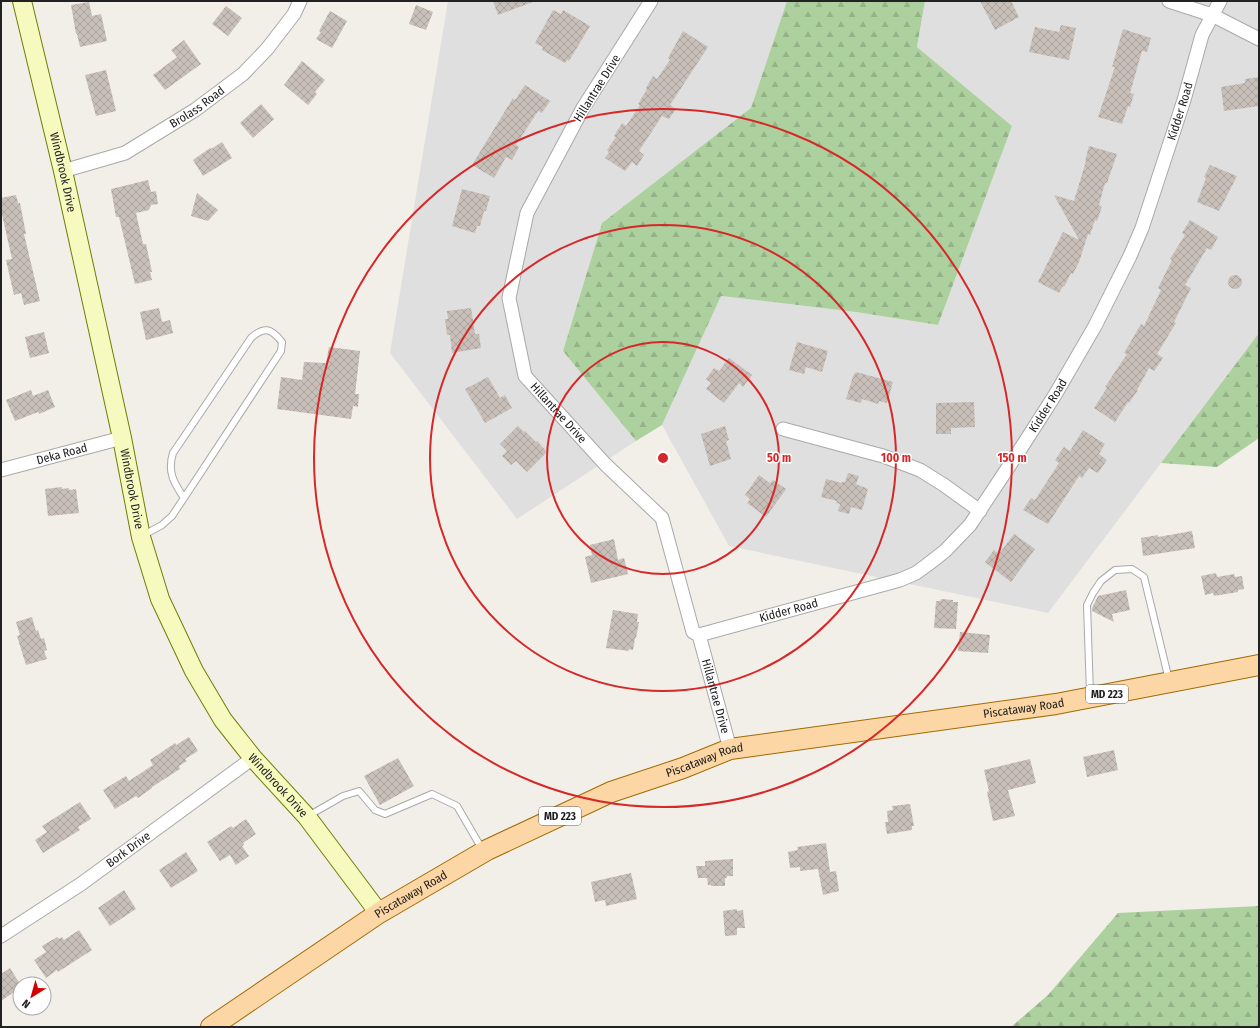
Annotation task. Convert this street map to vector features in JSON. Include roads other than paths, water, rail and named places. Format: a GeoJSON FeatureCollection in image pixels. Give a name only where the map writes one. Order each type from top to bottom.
{"type":"FeatureCollection","features":[{"type":"Feature","properties":{"kind":"main road","name":"Piscataway Road"},"geometry":{"type":"LineString","coordinates":[[211,1027],[380,913],[484,852],[610,792],[672,772],[730,749],[1056,704],[1259,665]]}},
{"type":"Feature","properties":{"kind":"street","name":"Windbrook Drive"},"geometry":{"type":"LineString","coordinates":[[22,1],[63,171],[122,438],[141,537],[160,599],[194,671],[223,720],[253,758],[307,817],[380,913]]}},
{"type":"Feature","properties":{"kind":"street","name":"Brolass Road"},"geometry":{"type":"LineString","coordinates":[[63,171],[125,153],[195,110],[243,74],[253,64],[267,49],[294,14],[300,1]]}},
{"type":"Feature","properties":{"kind":"street","name":"Hillantrae Drive"},"geometry":{"type":"LineString","coordinates":[[651,1],[583,108],[527,214],[509,298],[525,376],[605,464],[662,518],[693,632],[699,635],[730,749]]}},
{"type":"Feature","properties":{"kind":"street"},"geometry":{"type":"LineString","coordinates":[[1169,1],[1212,15],[1259,39]]}},
{"type":"Feature","properties":{"kind":"street","name":"Kidder Road"},"geometry":{"type":"LineString","coordinates":[[699,635],[900,580],[916,573],[945,551],[970,525],[1070,371],[1130,256],[1147,213],[1184,100],[1202,35],[1220,1]]}},
{"type":"Feature","properties":{"kind":"street"},"geometry":{"type":"LineString","coordinates":[[783,429],[883,456],[920,470],[980,511]]}},
{"type":"Feature","properties":{"kind":"street","name":"Deka Road"},"geometry":{"type":"LineString","coordinates":[[1,470],[122,438]]}},
{"type":"Feature","properties":{"kind":"street","name":"Bork Drive"},"geometry":{"type":"LineString","coordinates":[[1,936],[81,884],[253,758]]}},
{"type":"Feature","properties":{"kind":"lane"},"geometry":{"type":"LineString","coordinates":[[141,537],[172,516],[184,498],[281,351],[282,342],[276,334],[266,329],[258,331],[250,338],[173,453],[170,468],[175,484],[184,498]]}},
{"type":"Feature","properties":{"kind":"lane"},"geometry":{"type":"LineString","coordinates":[[1090,697],[1087,605],[1101,581],[1115,570],[1132,569],[1144,577],[1169,682]]}},
{"type":"Feature","properties":{"kind":"lane"},"geometry":{"type":"LineString","coordinates":[[307,817],[343,796],[359,791],[375,810],[385,814],[432,794],[457,806],[484,852]]}}]}
